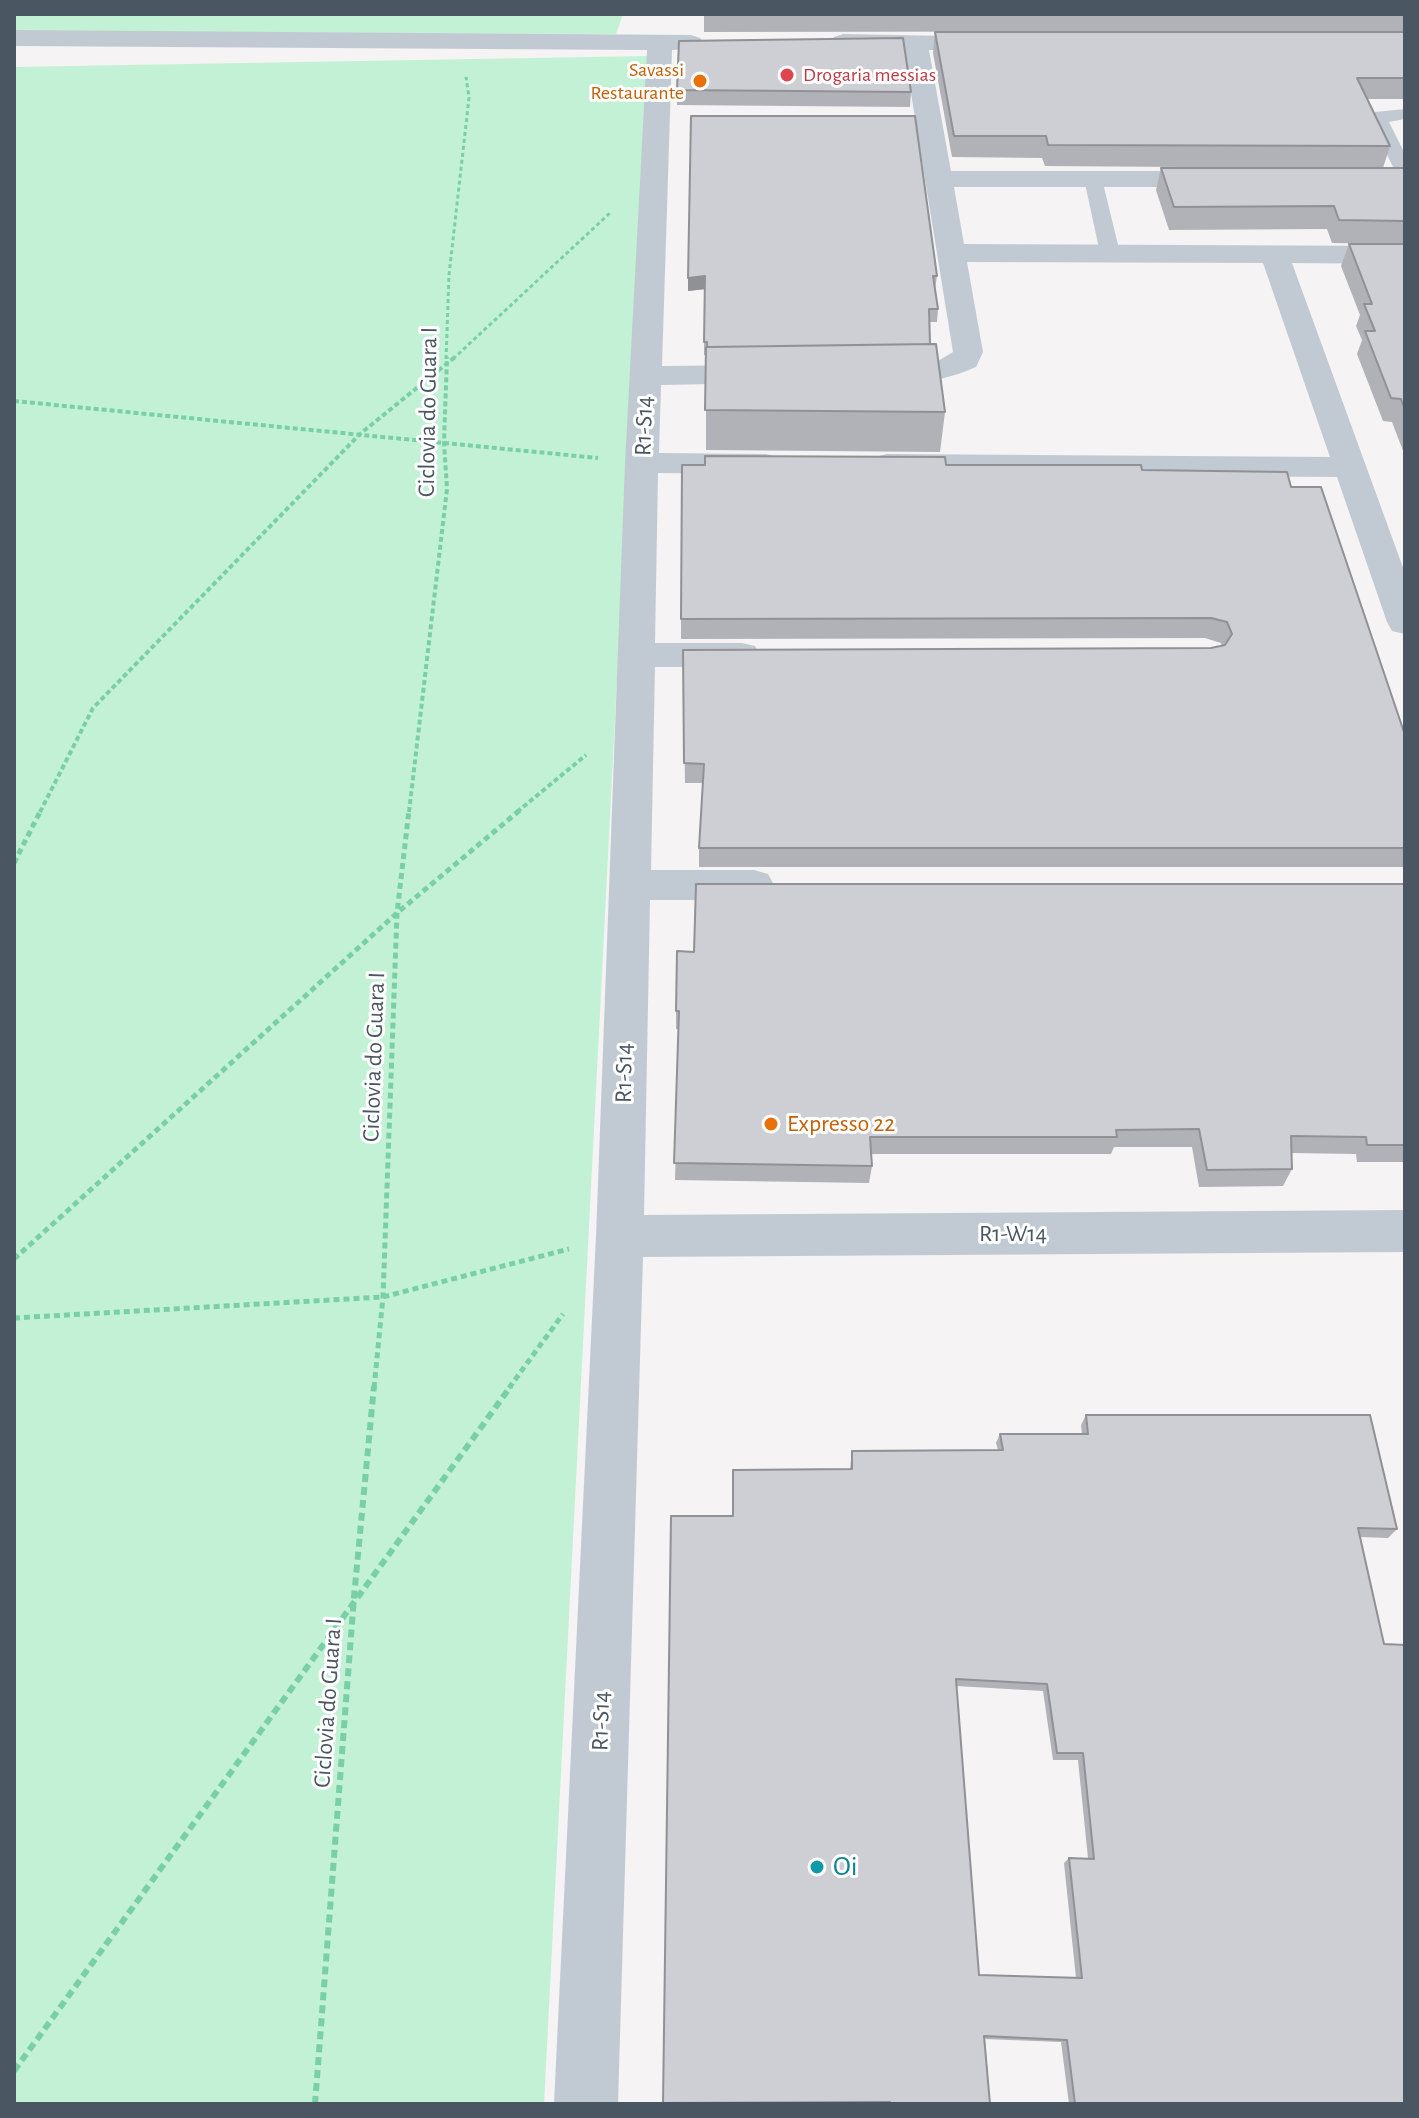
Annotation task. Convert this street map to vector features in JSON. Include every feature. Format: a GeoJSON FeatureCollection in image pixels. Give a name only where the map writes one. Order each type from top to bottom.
{"type":"FeatureCollection","features":[{"type":"Feature","properties":{"kind":"street"},"geometry":{"type":"LineString","coordinates":[[14,38],[708,43]]}},
{"type":"Feature","properties":{"kind":"street"},"geometry":{"type":"LineString","coordinates":[[820,42],[1017,42]]}},
{"type":"Feature","properties":{"kind":"street"},"geometry":{"type":"LineString","coordinates":[[851,373],[944,370],[965,360],[968,352],[915,42]]}},
{"type":"Feature","properties":{"kind":"street","name":"R1-S14"},"geometry":{"type":"LineString","coordinates":[[586,2104],[620,1236],[642,463],[655,171],[673,118],[660,43]]}},
{"type":"Feature","properties":{"kind":"street"},"geometry":{"type":"LineString","coordinates":[[897,118],[929,118]]}},
{"type":"Feature","properties":{"kind":"street"},"geometry":{"type":"LineString","coordinates":[[939,179],[1249,179]]}},
{"type":"Feature","properties":{"kind":"street"},"geometry":{"type":"LineString","coordinates":[[1374,179],[1405,179]]}},
{"type":"Feature","properties":{"kind":"street"},"geometry":{"type":"LineString","coordinates":[[950,253],[1405,255]]}},
{"type":"Feature","properties":{"kind":"street"},"geometry":{"type":"LineString","coordinates":[[1274,254],[1405,622]]}},
{"type":"Feature","properties":{"kind":"street"},"geometry":{"type":"LineString","coordinates":[[646,376],[788,374]]}},
{"type":"Feature","properties":{"kind":"street"},"geometry":{"type":"LineString","coordinates":[[642,463],[799,464]]}},
{"type":"Feature","properties":{"kind":"street"},"geometry":{"type":"LineString","coordinates":[[862,464],[1349,467]]}},
{"type":"Feature","properties":{"kind":"street"},"geometry":{"type":"LineString","coordinates":[[638,655],[780,655]]}},
{"type":"Feature","properties":{"kind":"street"},"geometry":{"type":"LineString","coordinates":[[629,885],[787,885]]}},
{"type":"Feature","properties":{"kind":"street","name":"R1-W14"},"geometry":{"type":"LineString","coordinates":[[620,1236],[1405,1231]]}},
{"type":"Feature","properties":{"kind":"lane"},"geometry":{"type":"LineString","coordinates":[[1405,114],[1381,116],[1380,122],[1405,173]]}},
{"type":"Feature","properties":{"kind":"lane"},"geometry":{"type":"LineString","coordinates":[[1093,179],[1110,253]]}},
{"type":"Feature","properties":{"kind":"path","name":"Ciclovia do Guara I"},"geometry":{"type":"LineString","coordinates":[[315,2104],[354,1597],[383,1297],[397,913],[447,489],[444,442],[449,275],[469,98],[459,42]]}},
{"type":"Feature","properties":{"kind":"path"},"geometry":{"type":"LineString","coordinates":[[14,863],[93,708],[360,434],[446,365],[655,171]]}},
{"type":"Feature","properties":{"kind":"path"},"geometry":{"type":"LineString","coordinates":[[14,401],[642,463]]}},
{"type":"Feature","properties":{"kind":"path"},"geometry":{"type":"LineString","coordinates":[[14,1259],[397,913],[636,713]]}},
{"type":"Feature","properties":{"kind":"path"},"geometry":{"type":"LineString","coordinates":[[14,1318],[383,1297],[620,1236]]}},
{"type":"Feature","properties":{"kind":"path"},"geometry":{"type":"LineString","coordinates":[[14,2071],[354,1597],[565,1311]]}},
{"type":"Feature","properties":{"kind":"green space"},"geometry":{"type":"Polygon","coordinates":[[[14,14],[623,14],[616,34],[14,33],[14,14]]]}},
{"type":"Feature","properties":{"kind":"green space"},"geometry":{"type":"Polygon","coordinates":[[[649,56],[544,2104],[14,2104],[14,67],[649,56]]]}},
{"type":"Feature","properties":{"kind":"building"},"geometry":{"type":"Polygon","coordinates":[[[935,32],[1405,32],[1405,78],[1357,78],[1390,146],[1048,145],[1046,136],[954,136],[935,32]]]}},
{"type":"Feature","properties":{"kind":"building"},"geometry":{"type":"Polygon","coordinates":[[[903,38],[911,92],[677,90],[679,41],[903,38]]]}},
{"type":"Feature","properties":{"kind":"building"},"geometry":{"type":"Polygon","coordinates":[[[691,116],[915,116],[937,276],[933,276],[938,309],[929,309],[930,344],[707,347],[707,342],[704,342],[705,276],[688,278],[691,116]]]}},
{"type":"Feature","properties":{"kind":"building"},"geometry":{"type":"Polygon","coordinates":[[[1161,168],[1405,168],[1405,221],[1339,220],[1334,206],[1174,207],[1161,168]]]}},
{"type":"Feature","properties":{"kind":"building"},"geometry":{"type":"Polygon","coordinates":[[[1349,244],[1405,244],[1405,410],[1401,399],[1391,398],[1365,331],[1375,331],[1364,304],[1372,304],[1349,244]]]}},
{"type":"Feature","properties":{"kind":"building"},"geometry":{"type":"Polygon","coordinates":[[[936,344],[945,412],[705,410],[706,347],[936,344]]]}},
{"type":"Feature","properties":{"kind":"building"},"geometry":{"type":"Polygon","coordinates":[[[705,456],[945,457],[946,465],[1141,465],[1142,470],[1287,472],[1291,487],[1321,487],[1405,735],[1405,848],[699,848],[704,764],[684,763],[683,650],[1211,648],[1225,645],[1232,634],[1227,622],[1211,618],[681,619],[682,465],[705,465],[705,456]]]}},
{"type":"Feature","properties":{"kind":"building"},"geometry":{"type":"Polygon","coordinates":[[[696,884],[1405,884],[1405,1145],[1367,1145],[1366,1137],[1291,1136],[1292,1169],[1207,1170],[1199,1129],[1116,1130],[1117,1137],[870,1137],[872,1166],[674,1163],[679,1011],[676,1011],[677,951],[694,952],[696,884]]]}},
{"type":"Feature","properties":{"kind":"building"},"geometry":{"type":"Polygon","coordinates":[[[1086,1415],[1370,1415],[1397,1529],[1358,1528],[1384,1644],[1405,1645],[1405,2104],[1075,2104],[1067,2040],[984,2036],[990,2104],[663,2103],[671,1516],[733,1516],[733,1470],[852,1469],[852,1451],[1003,1450],[1000,1434],[1088,1434],[1086,1415]],[[956,1679],[979,1975],[1082,1978],[1069,1858],[1094,1859],[1083,1753],[1057,1753],[1047,1684],[956,1679]]]}},
{"type":"Feature","properties":{"kind":"place","name":"Drogaria messias"},"geometry":{"type":"Point","coordinates":[787,75]}},
{"type":"Feature","properties":{"kind":"place","name":"Savassi Restaurante"},"geometry":{"type":"Point","coordinates":[700,81]}},
{"type":"Feature","properties":{"kind":"place","name":"Expresso 22"},"geometry":{"type":"Point","coordinates":[771,1124]}},
{"type":"Feature","properties":{"kind":"place","name":"Oi"},"geometry":{"type":"Point","coordinates":[817,1867]}}]}
